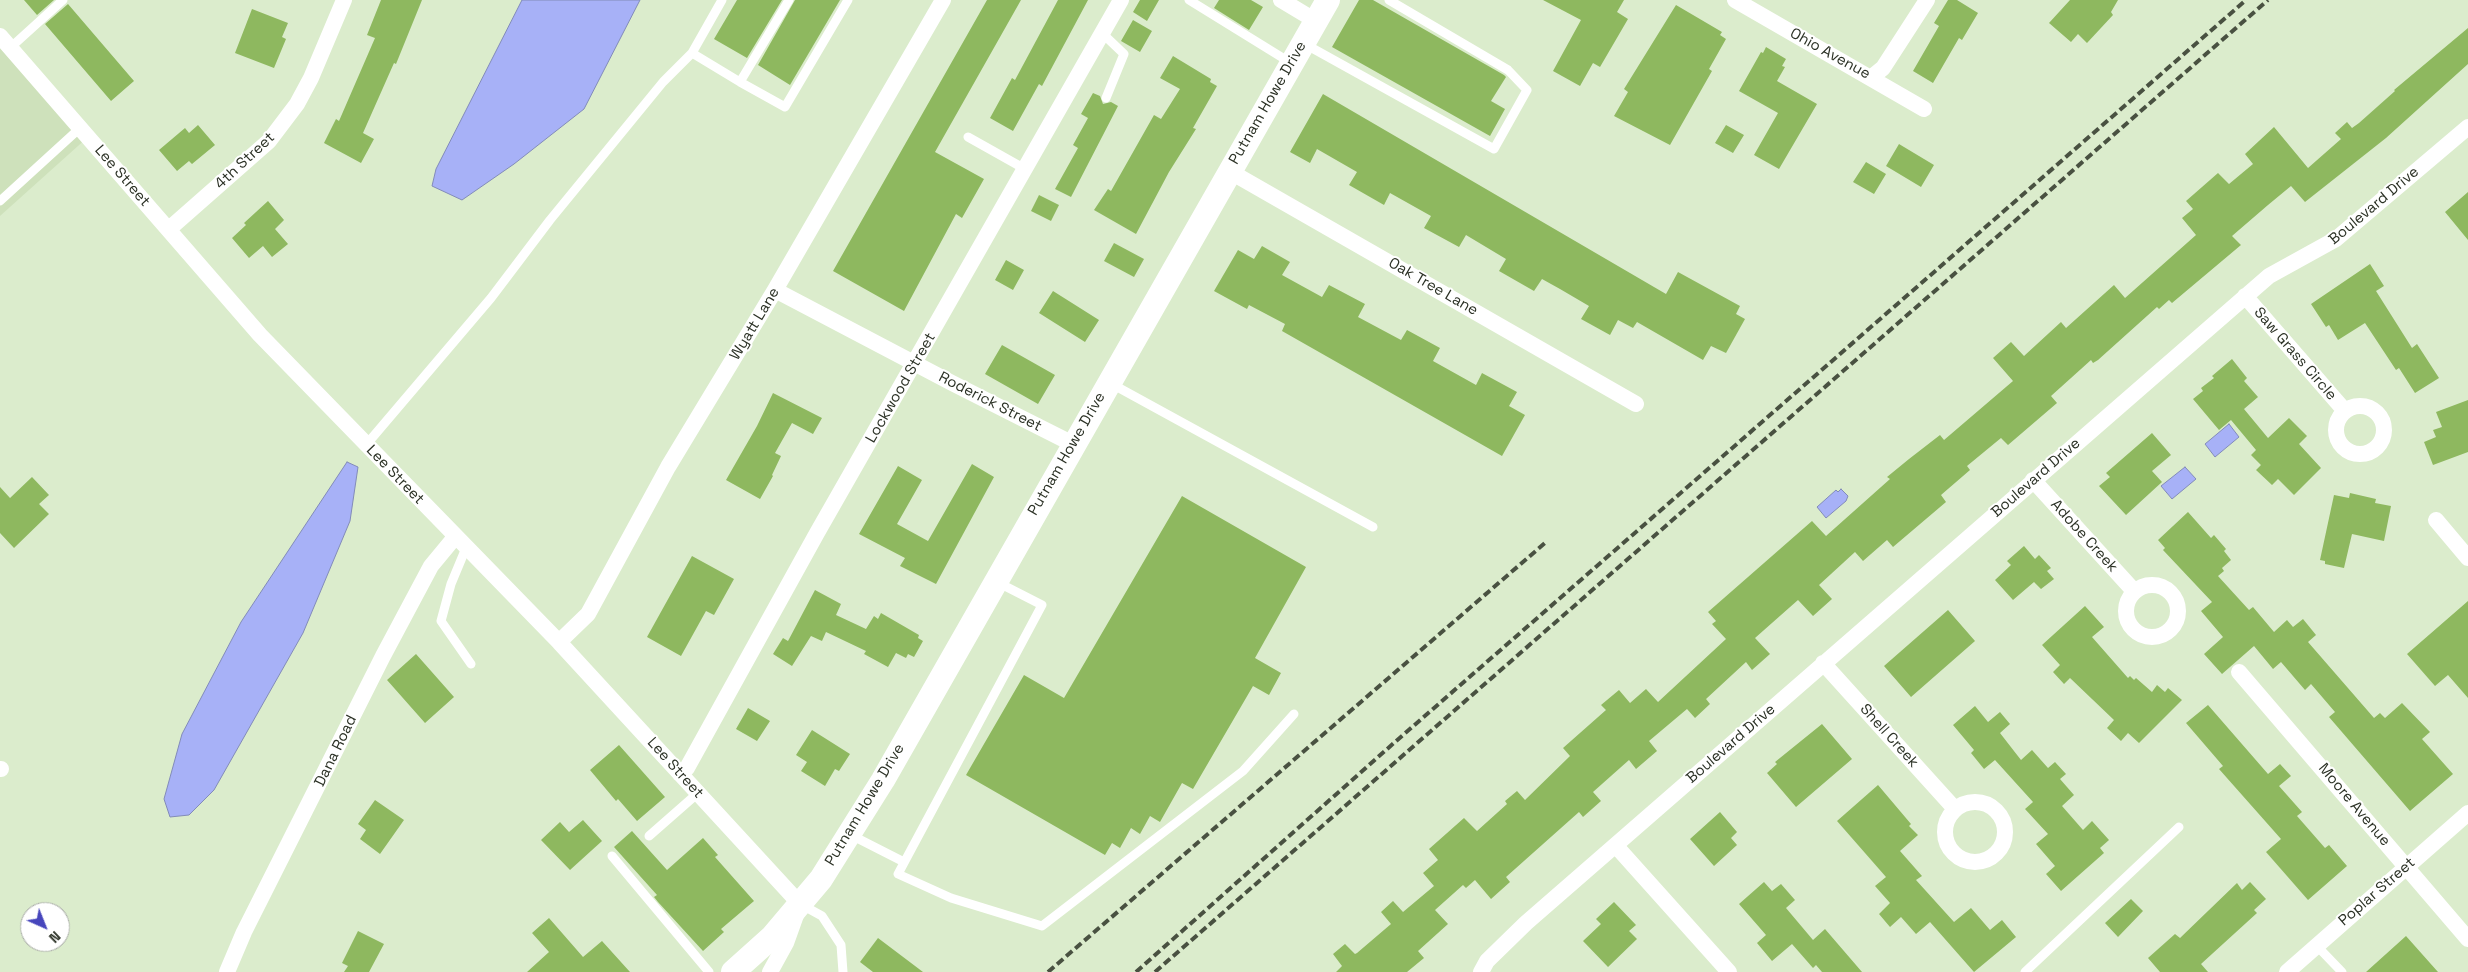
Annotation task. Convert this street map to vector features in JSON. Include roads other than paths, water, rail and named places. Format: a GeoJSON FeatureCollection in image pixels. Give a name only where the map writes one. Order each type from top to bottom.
{"type":"FeatureCollection","features":[{"type":"Feature","properties":{"kind":"street","name":"4th Street"},"geometry":{"type":"LineString","coordinates":[[168,229],[269,141],[297,104],[311,78],[344,0]]}},
{"type":"Feature","properties":{"kind":"street","name":"Wyatt Lane"},"geometry":{"type":"LineString","coordinates":[[559,642],[588,614],[668,467],[775,290],[943,0]]}},
{"type":"Feature","properties":{"kind":"street","name":"Lockwood Street"},"geometry":{"type":"LineString","coordinates":[[680,774],[687,768],[817,533],[915,364],[1120,0]]}},
{"type":"Feature","properties":{"kind":"street"},"geometry":{"type":"LineString","coordinates":[[1281,0],[1316,21]]}},
{"type":"Feature","properties":{"kind":"street","name":"Putnam Howe Drive"},"geometry":{"type":"LineString","coordinates":[[732,972],[772,937],[821,879],[883,780],[1108,382],[1328,0]]}},
{"type":"Feature","properties":{"kind":"street","name":"Ohio Avenue"},"geometry":{"type":"LineString","coordinates":[[1735,0],[1872,77],[1924,109]]}},
{"type":"Feature","properties":{"kind":"street"},"geometry":{"type":"LineString","coordinates":[[1872,77],[1883,68],[1927,0]]}},
{"type":"Feature","properties":{"kind":"street","name":"Lee Street"},"geometry":{"type":"LineString","coordinates":[[5,42],[260,335],[559,642],[800,904]]}},
{"type":"Feature","properties":{"kind":"street","name":"Boulevard Drive"},"geometry":{"type":"LineString","coordinates":[[1481,972],[1487,961],[1526,924],[2245,296],[2269,276],[2317,251],[2343,234],[2468,126]]}},
{"type":"Feature","properties":{"kind":"street","name":"Oak Tree Lane"},"geometry":{"type":"LineString","coordinates":[[1229,171],[1636,404]]}},
{"type":"Feature","properties":{"kind":"street","name":"Roderick Street"},"geometry":{"type":"LineString","coordinates":[[775,290],[1073,444]]}},
{"type":"Feature","properties":{"kind":"street","name":"Saw Grass Circle"},"geometry":{"type":"LineString","coordinates":[[2245,296],[2345,411]]}},
{"type":"Feature","properties":{"kind":"street","name":"Adobe Creek"},"geometry":{"type":"LineString","coordinates":[[2034,480],[2134,591]]}},
{"type":"Feature","properties":{"kind":"street"},"geometry":{"type":"LineString","coordinates":[[2436,520],[2468,558]]}},
{"type":"Feature","properties":{"kind":"street","name":"Dana Road"},"geometry":{"type":"LineString","coordinates":[[227,972],[244,932],[387,648],[431,566],[460,542]]}},
{"type":"Feature","properties":{"kind":"street","name":"Shell Creek"},"geometry":{"type":"LineString","coordinates":[[1823,663],[1955,809]]}},
{"type":"Feature","properties":{"kind":"street","name":"Moore Avenue"},"geometry":{"type":"LineString","coordinates":[[2239,672],[2468,938]]}},
{"type":"Feature","properties":{"kind":"street","name":"Poplar Street"},"geometry":{"type":"LineString","coordinates":[[2287,972],[2468,813]]}},
{"type":"Feature","properties":{"kind":"street"},"geometry":{"type":"LineString","coordinates":[[1616,846],[1729,972]]}},
{"type":"Feature","properties":{"kind":"street"},"geometry":{"type":"LineString","coordinates":[[770,972],[786,943],[800,904]]}},
{"type":"Feature","properties":{"kind":"lane"},"geometry":{"type":"LineString","coordinates":[[5,42],[63,0]]}},
{"type":"Feature","properties":{"kind":"lane"},"geometry":{"type":"LineString","coordinates":[[366,445],[491,298],[550,220],[663,82],[692,53],[722,0]]}},
{"type":"Feature","properties":{"kind":"lane"},"geometry":{"type":"LineString","coordinates":[[740,82],[789,0]]}},
{"type":"Feature","properties":{"kind":"lane"},"geometry":{"type":"LineString","coordinates":[[692,53],[785,107],[848,0]]}},
{"type":"Feature","properties":{"kind":"lane"},"geometry":{"type":"LineString","coordinates":[[1189,0],[1291,64]]}},
{"type":"Feature","properties":{"kind":"lane"},"geometry":{"type":"LineString","coordinates":[[1303,43],[1494,148],[1528,90],[1508,70],[1389,0]]}},
{"type":"Feature","properties":{"kind":"lane"},"geometry":{"type":"LineString","coordinates":[[1102,32],[1124,54],[1106,98]]}},
{"type":"Feature","properties":{"kind":"lane"},"geometry":{"type":"LineString","coordinates":[[0,201],[80,128]]}},
{"type":"Feature","properties":{"kind":"lane"},"geometry":{"type":"LineString","coordinates":[[968,137],[1025,169]]}},
{"type":"Feature","properties":{"kind":"lane"},"geometry":{"type":"LineString","coordinates":[[1108,382],[1373,527]]}},
{"type":"Feature","properties":{"kind":"lane"},"geometry":{"type":"LineString","coordinates":[[460,542],[441,621],[471,664]]}},
{"type":"Feature","properties":{"kind":"lane"},"geometry":{"type":"LineString","coordinates":[[995,581],[1042,605],[898,874],[951,898],[1042,926],[1243,771],[1294,714]]}},
{"type":"Feature","properties":{"kind":"lane"},"geometry":{"type":"LineString","coordinates":[[650,836],[698,793]]}},
{"type":"Feature","properties":{"kind":"lane"},"geometry":{"type":"LineString","coordinates":[[2025,972],[2179,827]]}},
{"type":"Feature","properties":{"kind":"lane"},"geometry":{"type":"LineString","coordinates":[[849,834],[904,862]]}},
{"type":"Feature","properties":{"kind":"lane"},"geometry":{"type":"LineString","coordinates":[[612,856],[709,972]]}},
{"type":"Feature","properties":{"kind":"lane"},"geometry":{"type":"LineString","coordinates":[[800,904],[822,916],[841,945],[843,972]]}},
{"type":"Feature","properties":{"kind":"lane"},"geometry":{"type":"LineString","coordinates":[[2316,945],[2342,972]]}},
{"type":"Feature","properties":{"kind":"water"},"geometry":{"type":"Polygon","coordinates":[[[522,0],[640,0],[584,109],[514,164],[462,200],[432,186],[436,169],[522,0]]]}},
{"type":"Feature","properties":{"kind":"water"},"geometry":{"type":"Polygon","coordinates":[[[2229,424],[2239,437],[2215,457],[2205,444],[2229,424]]]}},
{"type":"Feature","properties":{"kind":"water"},"geometry":{"type":"Polygon","coordinates":[[[347,462],[358,467],[350,521],[303,633],[214,790],[189,815],[170,817],[164,799],[182,734],[241,622],[347,462]]]}},
{"type":"Feature","properties":{"kind":"water"},"geometry":{"type":"Polygon","coordinates":[[[2185,467],[2196,479],[2172,499],[2161,486],[2185,467]]]}},
{"type":"Feature","properties":{"kind":"water"},"geometry":{"type":"Polygon","coordinates":[[[1841,489],[1848,496],[1846,501],[1826,518],[1817,507],[1836,490],[1838,492],[1841,489]]]}},
{"type":"Feature","properties":{"kind":"railway"},"geometry":{"type":"LineString","coordinates":[[1136,972],[1395,742],[2246,0]]}},
{"type":"Feature","properties":{"kind":"railway"},"geometry":{"type":"LineString","coordinates":[[1155,972],[2268,0]]}},
{"type":"Feature","properties":{"kind":"railway"},"geometry":{"type":"LineString","coordinates":[[1048,972],[1545,543]]}}]}
